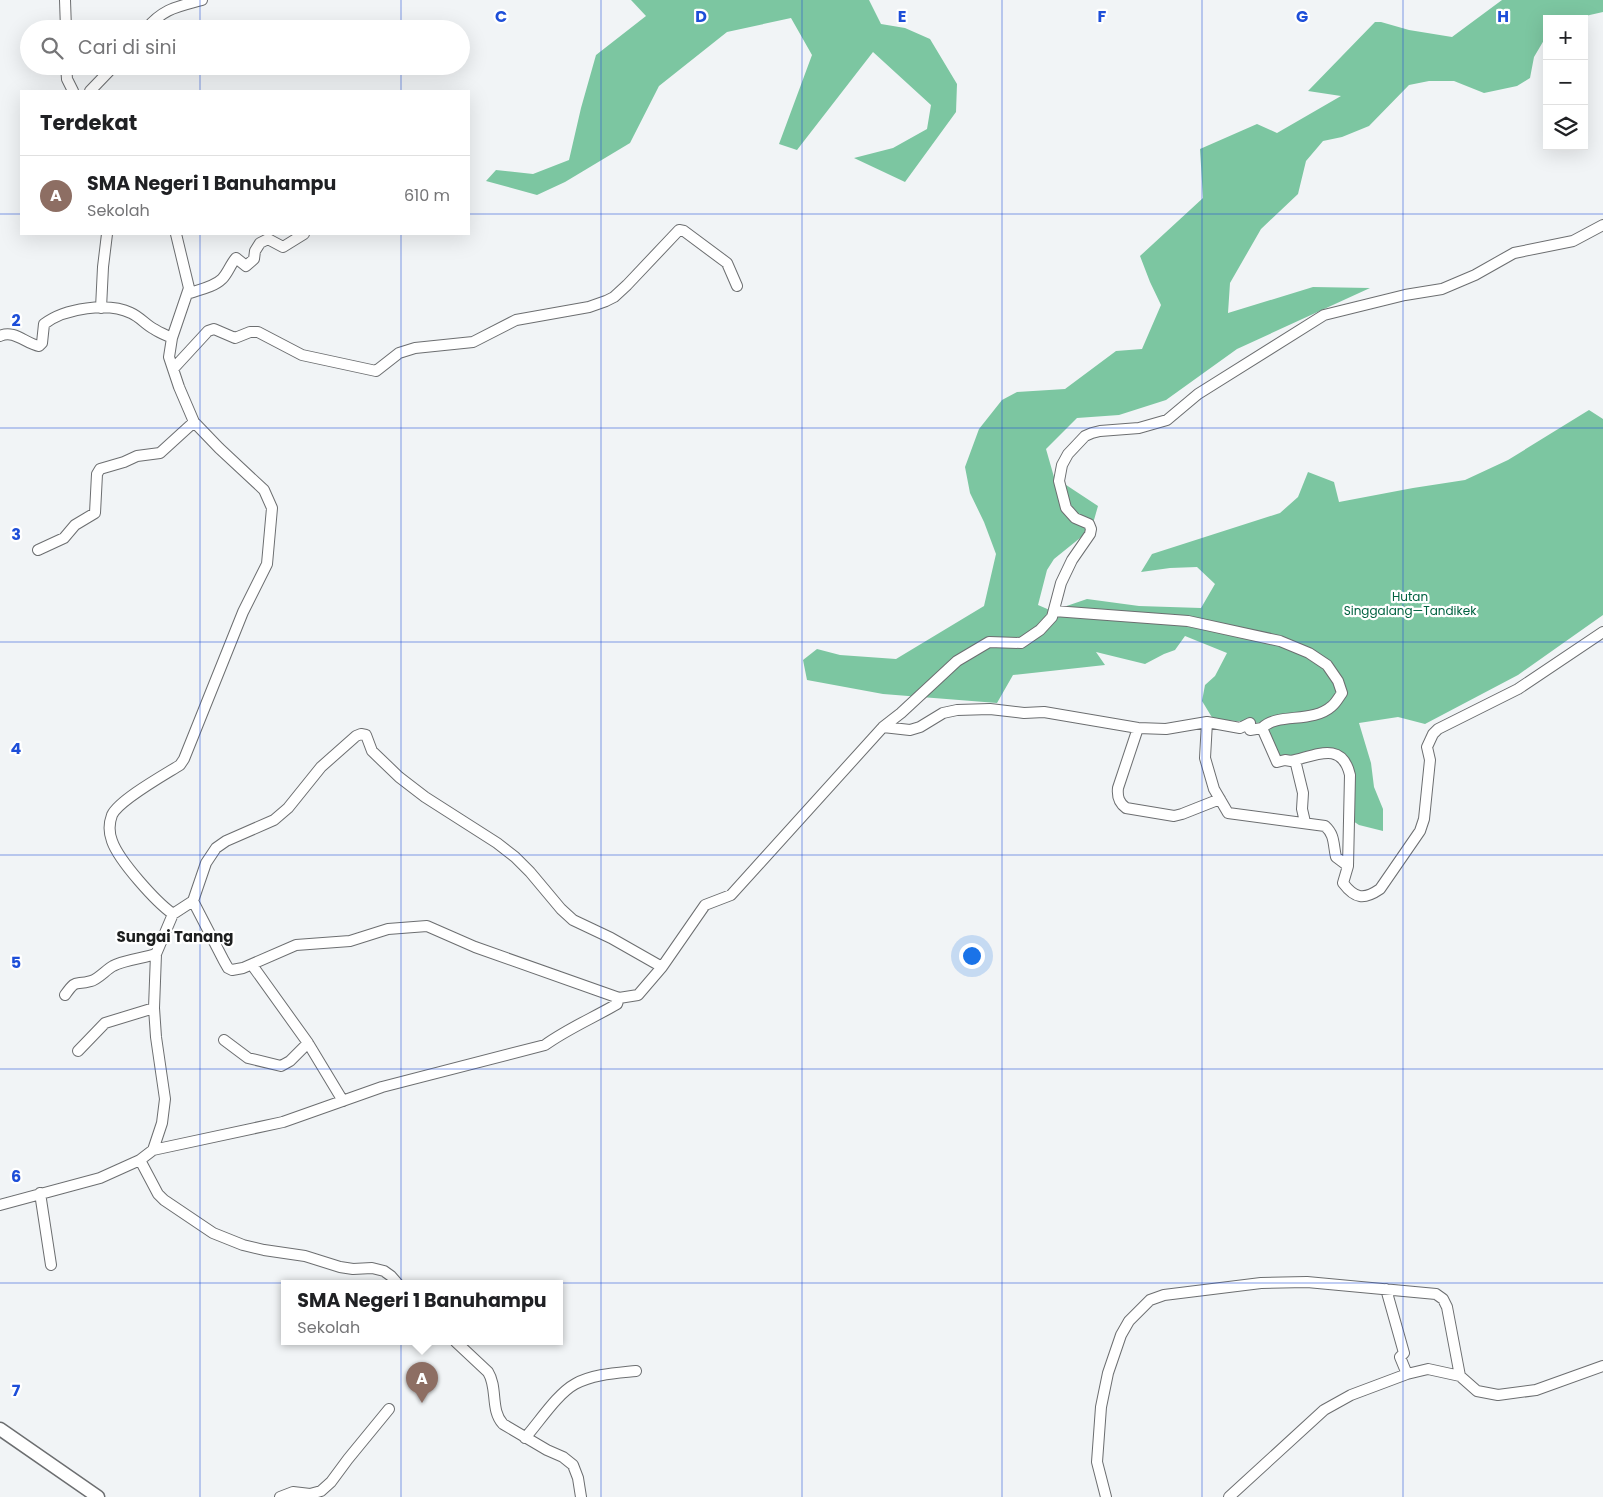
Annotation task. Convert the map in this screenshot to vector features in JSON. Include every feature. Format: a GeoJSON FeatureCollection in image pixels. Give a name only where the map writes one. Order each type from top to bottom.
{"type":"FeatureCollection","features":[{"type":"Feature","properties":{"kind":"main road"},"geometry":{"type":"LineString","coordinates":[[0,1429],[98,1497]]}},
{"type":"Feature","properties":{"kind":"street"},"geometry":{"type":"LineString","coordinates":[[66,0],[66,20]]}},
{"type":"Feature","properties":{"kind":"street"},"geometry":{"type":"LineString","coordinates":[[154,20],[166,10],[202,0]]}},
{"type":"Feature","properties":{"kind":"street"},"geometry":{"type":"LineString","coordinates":[[67,75],[72,90]]}},
{"type":"Feature","properties":{"kind":"street"},"geometry":{"type":"LineString","coordinates":[[91,90],[105,75]]}},
{"type":"Feature","properties":{"kind":"street"},"geometry":{"type":"LineString","coordinates":[[193,901],[228,968],[232,970],[252,965],[296,945],[350,941],[388,929],[427,926],[475,947],[620,998],[638,995],[662,966],[705,905],[730,895],[883,727],[901,714],[957,661],[989,642],[1021,643],[1048,622],[1054,611],[1060,583],[1072,560],[1090,534],[1091,529],[1089,524],[1076,518],[1066,508],[1059,481],[1062,465],[1068,454],[1085,436],[1100,431],[1139,428],[1166,420],[1198,394],[1324,315],[1387,299],[1442,289],[1475,275],[1514,253],[1573,241],[1603,225]]}},
{"type":"Feature","properties":{"kind":"street"},"geometry":{"type":"LineString","coordinates":[[173,369],[208,331],[214,329],[235,338],[250,332],[258,332],[302,355],[376,371],[399,354],[415,348],[474,342],[516,320],[589,307],[606,301],[614,297],[627,285],[679,230],[684,231],[727,263],[736,286]]}},
{"type":"Feature","properties":{"kind":"street"},"geometry":{"type":"LineString","coordinates":[[101,308],[107,235]]}},
{"type":"Feature","properties":{"kind":"street"},"geometry":{"type":"LineString","coordinates":[[173,914],[162,906],[144,887],[112,844],[109,831],[112,814],[129,797],[180,765],[184,759],[244,612],[267,564],[272,508],[264,490],[194,422],[173,369],[169,357],[172,338],[189,288],[176,235]]}},
{"type":"Feature","properties":{"kind":"street"},"geometry":{"type":"LineString","coordinates":[[188,294],[221,280],[236,258],[246,266],[254,259],[255,251],[260,243],[268,239],[283,248],[302,235]]}},
{"type":"Feature","properties":{"kind":"street"},"geometry":{"type":"LineString","coordinates":[[0,336],[10,334],[20,337],[32,345],[39,346],[42,343],[44,324],[49,320],[69,312],[101,308],[131,313],[153,329],[172,338]]}},
{"type":"Feature","properties":{"kind":"street"},"geometry":{"type":"LineString","coordinates":[[38,550],[64,538],[75,525],[95,512],[97,474],[100,469],[141,455],[160,453],[194,422]]}},
{"type":"Feature","properties":{"kind":"street"},"geometry":{"type":"LineString","coordinates":[[883,727],[910,730],[920,727],[943,713],[957,710],[990,709],[1024,713],[1044,712],[1138,728],[1166,729],[1207,722],[1240,728],[1250,723],[1250,730],[1262,728],[1266,724],[1280,720],[1316,716],[1333,706],[1342,693],[1338,681],[1327,665],[1309,653],[1280,641],[1188,621],[1054,611]]}},
{"type":"Feature","properties":{"kind":"street"},"geometry":{"type":"LineString","coordinates":[[1262,728],[1277,762],[1296,760],[1327,752],[1343,758],[1348,766],[1350,775],[1348,866],[1343,883],[1350,892],[1360,897],[1370,895],[1380,889],[1420,832],[1424,819],[1430,760],[1427,747],[1433,734],[1438,729],[1518,689],[1603,632]]}},
{"type":"Feature","properties":{"kind":"street"},"geometry":{"type":"LineString","coordinates":[[1207,722],[1205,758],[1214,790],[1228,813],[1325,826],[1331,831],[1336,857],[1348,866]]}},
{"type":"Feature","properties":{"kind":"street"},"geometry":{"type":"LineString","coordinates":[[1138,728],[1118,788],[1121,804],[1126,808],[1174,816],[1220,799]]}},
{"type":"Feature","properties":{"kind":"street"},"geometry":{"type":"LineString","coordinates":[[153,1150],[162,1123],[165,1099],[154,1008],[156,954],[173,914],[193,901],[206,863],[216,848],[226,840],[274,820],[288,808],[321,767],[356,736],[361,734],[366,735],[372,751],[399,778],[424,797],[498,843],[515,856],[561,909],[573,920],[617,941],[662,966]]}},
{"type":"Feature","properties":{"kind":"street"},"geometry":{"type":"LineString","coordinates":[[1296,760],[1303,793],[1302,809],[1305,822]]}},
{"type":"Feature","properties":{"kind":"street"},"geometry":{"type":"LineString","coordinates":[[65,996],[76,982],[92,981],[116,964],[144,959],[156,954]]}},
{"type":"Feature","properties":{"kind":"street"},"geometry":{"type":"LineString","coordinates":[[252,965],[308,1043],[343,1101]]}},
{"type":"Feature","properties":{"kind":"street"},"geometry":{"type":"LineString","coordinates":[[0,1205],[100,1178],[140,1160],[153,1150],[283,1122],[382,1087],[545,1044],[558,1035],[581,1025],[617,1004],[620,998]]}},
{"type":"Feature","properties":{"kind":"street"},"geometry":{"type":"LineString","coordinates":[[78,1051],[105,1022],[154,1008]]}},
{"type":"Feature","properties":{"kind":"street"},"geometry":{"type":"LineString","coordinates":[[224,1040],[248,1058],[281,1066],[290,1061],[308,1043]]}},
{"type":"Feature","properties":{"kind":"street"},"geometry":{"type":"LineString","coordinates":[[140,1160],[158,1194],[213,1233],[243,1245],[305,1256],[340,1267],[353,1269],[372,1268],[384,1271],[394,1280]]}},
{"type":"Feature","properties":{"kind":"street"},"geometry":{"type":"LineString","coordinates":[[40,1193],[51,1265]]}},
{"type":"Feature","properties":{"kind":"street"},"geometry":{"type":"LineString","coordinates":[[1106,1497],[1097,1462],[1101,1407],[1108,1373],[1125,1328],[1139,1310],[1150,1300],[1164,1295],[1262,1283],[1307,1282],[1436,1294],[1447,1307],[1460,1376]]}},
{"type":"Feature","properties":{"kind":"street"},"geometry":{"type":"LineString","coordinates":[[1386,1289],[1404,1353],[1400,1357],[1407,1374]]}},
{"type":"Feature","properties":{"kind":"street"},"geometry":{"type":"LineString","coordinates":[[459,1345],[491,1377],[495,1391],[498,1419],[525,1438],[563,1457],[572,1465],[578,1478],[581,1497]]}},
{"type":"Feature","properties":{"kind":"street"},"geometry":{"type":"LineString","coordinates":[[1229,1497],[1324,1410],[1351,1394],[1407,1374],[1428,1369],[1460,1376],[1477,1390],[1498,1395],[1536,1390],[1603,1366]]}},
{"type":"Feature","properties":{"kind":"street"},"geometry":{"type":"LineString","coordinates":[[525,1438],[558,1398],[577,1383],[607,1374],[636,1371]]}},
{"type":"Feature","properties":{"kind":"street"},"geometry":{"type":"LineString","coordinates":[[280,1497],[292,1492],[310,1494],[321,1491],[331,1482],[389,1410]]}},
{"type":"Feature","properties":{"kind":"green space"},"geometry":{"type":"Polygon","coordinates":[[[631,0],[869,0],[881,24],[905,28],[930,39],[957,84],[956,112],[905,182],[854,158],[893,148],[927,129],[931,105],[873,52],[797,150],[779,144],[812,55],[791,18],[727,32],[659,86],[630,143],[565,182],[537,195],[486,181],[496,170],[533,174],[569,160],[596,55],[646,16],[631,0]]]}},
{"type":"Feature","properties":{"kind":"green space","name":"Hutan Singgalang—Tandikek"},"geometry":{"type":"Polygon","coordinates":[[[1502,0],[1603,0],[1603,12],[1588,15],[1543,15],[1543,42],[1534,57],[1530,78],[1517,86],[1484,93],[1454,81],[1429,81],[1409,85],[1369,126],[1342,137],[1323,141],[1306,161],[1298,194],[1261,229],[1230,283],[1228,313],[1313,287],[1370,288],[1237,349],[1166,400],[1119,415],[1077,418],[1046,449],[1054,477],[1098,506],[1094,520],[1085,534],[1054,559],[1047,570],[1038,605],[1052,611],[1087,599],[1139,606],[1201,608],[1215,584],[1197,567],[1141,572],[1152,554],[1280,513],[1298,497],[1308,472],[1334,482],[1339,502],[1465,480],[1508,460],[1589,410],[1603,419],[1603,615],[1518,675],[1425,724],[1398,717],[1359,723],[1371,763],[1374,787],[1383,809],[1383,831],[1359,825],[1344,815],[1348,776],[1340,757],[1284,758],[1274,751],[1259,730],[1259,723],[1213,719],[1202,701],[1205,685],[1215,676],[1227,653],[1185,636],[1175,650],[1145,664],[1096,652],[1105,665],[1013,675],[997,703],[883,694],[807,680],[803,660],[817,649],[840,655],[896,659],[984,606],[996,554],[984,522],[970,493],[965,467],[979,429],[1002,400],[1017,392],[1065,389],[1116,351],[1142,349],[1161,305],[1140,256],[1203,198],[1200,149],[1257,124],[1277,133],[1341,96],[1308,91],[1375,22],[1452,37],[1502,0]]]}},
{"type":"Feature","properties":{"kind":"place","name":"SMA Negeri 1 Banuhampu"},"geometry":{"type":"Point","coordinates":[422,1403]}},
{"type":"Feature","properties":{"kind":"district","name":"Sungai Tanang"},"geometry":{"type":"Point","coordinates":[175,937]}}]}
